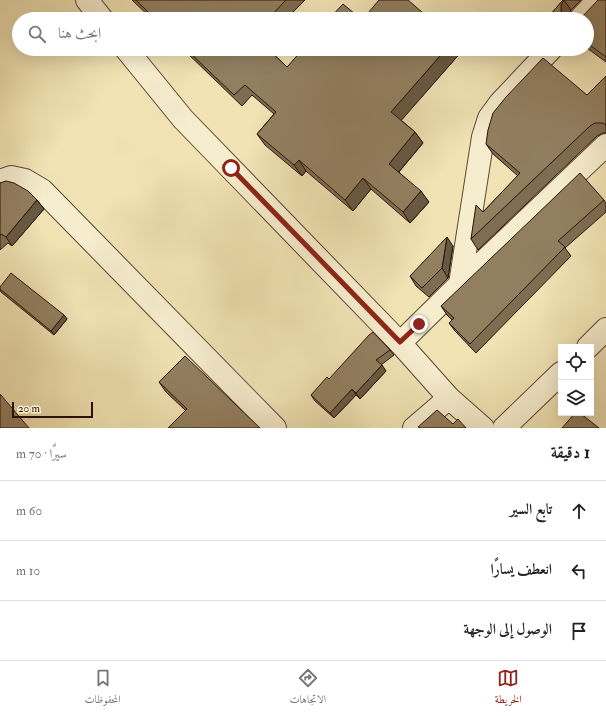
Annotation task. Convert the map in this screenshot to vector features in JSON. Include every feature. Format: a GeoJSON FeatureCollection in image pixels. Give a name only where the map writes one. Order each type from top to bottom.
{"type":"FeatureCollection","features":[{"type":"Feature","properties":{"kind":"street"},"geometry":{"type":"LineString","coordinates":[[87,0],[96,12]]}},
{"type":"Feature","properties":{"kind":"street"},"geometry":{"type":"LineString","coordinates":[[587,12],[598,0]]}},
{"type":"Feature","properties":{"kind":"street"},"geometry":{"type":"LineString","coordinates":[[132,56],[183,119],[400,342],[449,398],[483,428]]}},
{"type":"Feature","properties":{"kind":"street"},"geometry":{"type":"LineString","coordinates":[[460,284],[482,137],[489,118],[500,102],[544,56]]}},
{"type":"Feature","properties":{"kind":"street"},"geometry":{"type":"LineString","coordinates":[[400,342],[606,144]]}},
{"type":"Feature","properties":{"kind":"street"},"geometry":{"type":"LineString","coordinates":[[0,182],[11,177],[25,180],[42,190],[275,428]]}},
{"type":"Feature","properties":{"kind":"street"},"geometry":{"type":"LineString","coordinates":[[591,344],[606,329]]}},
{"type":"Feature","properties":{"kind":"street"},"geometry":{"type":"LineString","coordinates":[[504,428],[558,376]]}},
{"type":"Feature","properties":{"kind":"street"},"geometry":{"type":"LineString","coordinates":[[414,428],[449,398]]}},
{"type":"Feature","properties":{"kind":"building"},"geometry":{"type":"Polygon","coordinates":[[[136,0],[286,0],[275,12],[148,12],[136,0]]]}},
{"type":"Feature","properties":{"kind":"building"},"geometry":{"type":"Polygon","coordinates":[[[379,0],[408,0],[422,12],[369,12],[379,0]]]}},
{"type":"Feature","properties":{"kind":"building"},"geometry":{"type":"Polygon","coordinates":[[[564,0],[561,5],[561,12],[553,12],[564,0]]]}},
{"type":"Feature","properties":{"kind":"building"},"geometry":{"type":"Polygon","coordinates":[[[598,0],[606,0],[606,57],[594,48],[594,12],[587,12],[598,0]]]}},
{"type":"Feature","properties":{"kind":"building"},"geometry":{"type":"Polygon","coordinates":[[[343,4],[353,12],[336,12],[343,4]]]}},
{"type":"Feature","properties":{"kind":"building"},"geometry":{"type":"Polygon","coordinates":[[[193,56],[275,56],[287,67],[297,56],[440,56],[391,112],[415,132],[389,164],[421,191],[403,212],[363,178],[345,200],[299,160],[294,165],[257,134],[276,112],[245,85],[234,95],[193,56]]]}},
{"type":"Feature","properties":{"kind":"building"},"geometry":{"type":"Polygon","coordinates":[[[543,58],[587,95],[606,76],[606,125],[603,123],[595,123],[590,126],[471,239],[476,205],[483,212],[520,173],[486,144],[493,113],[543,58]]]}},
{"type":"Feature","properties":{"kind":"building"},"geometry":{"type":"Polygon","coordinates":[[[580,173],[604,200],[558,241],[565,247],[470,344],[449,323],[454,318],[441,306],[580,173]]]}},
{"type":"Feature","properties":{"kind":"building"},"geometry":{"type":"Polygon","coordinates":[[[6,181],[14,183],[28,191],[37,200],[6,237],[1,234],[0,235],[0,183],[6,181]]]}},
{"type":"Feature","properties":{"kind":"building"},"geometry":{"type":"Polygon","coordinates":[[[447,237],[442,268],[422,288],[410,276],[447,237]]]}},
{"type":"Feature","properties":{"kind":"building"},"geometry":{"type":"Polygon","coordinates":[[[11,273],[64,315],[51,331],[0,289],[11,273]]]}},
{"type":"Feature","properties":{"kind":"building"},"geometry":{"type":"Polygon","coordinates":[[[373,332],[390,350],[376,360],[382,365],[356,393],[352,389],[330,413],[311,395],[327,377],[329,379],[373,332]]]}},
{"type":"Feature","properties":{"kind":"building"},"geometry":{"type":"Polygon","coordinates":[[[185,356],[260,428],[168,428],[187,409],[159,382],[185,356]]]}},
{"type":"Feature","properties":{"kind":"building"},"geometry":{"type":"Polygon","coordinates":[[[0,394],[29,428],[0,428],[0,394]]]}},
{"type":"Feature","properties":{"kind":"building"},"geometry":{"type":"Polygon","coordinates":[[[437,410],[453,424],[458,419],[466,428],[418,427],[437,410]]]}},
{"type":"Feature","properties":{"kind":"building"},"geometry":{"type":"Polygon","coordinates":[[[572,416],[584,416],[599,428],[562,428],[572,416]]]}},
{"type":"Feature","properties":{"kind":"route"},"geometry":{"type":"LineString","coordinates":[[231,168],[400,342],[419,324]]}}]}
